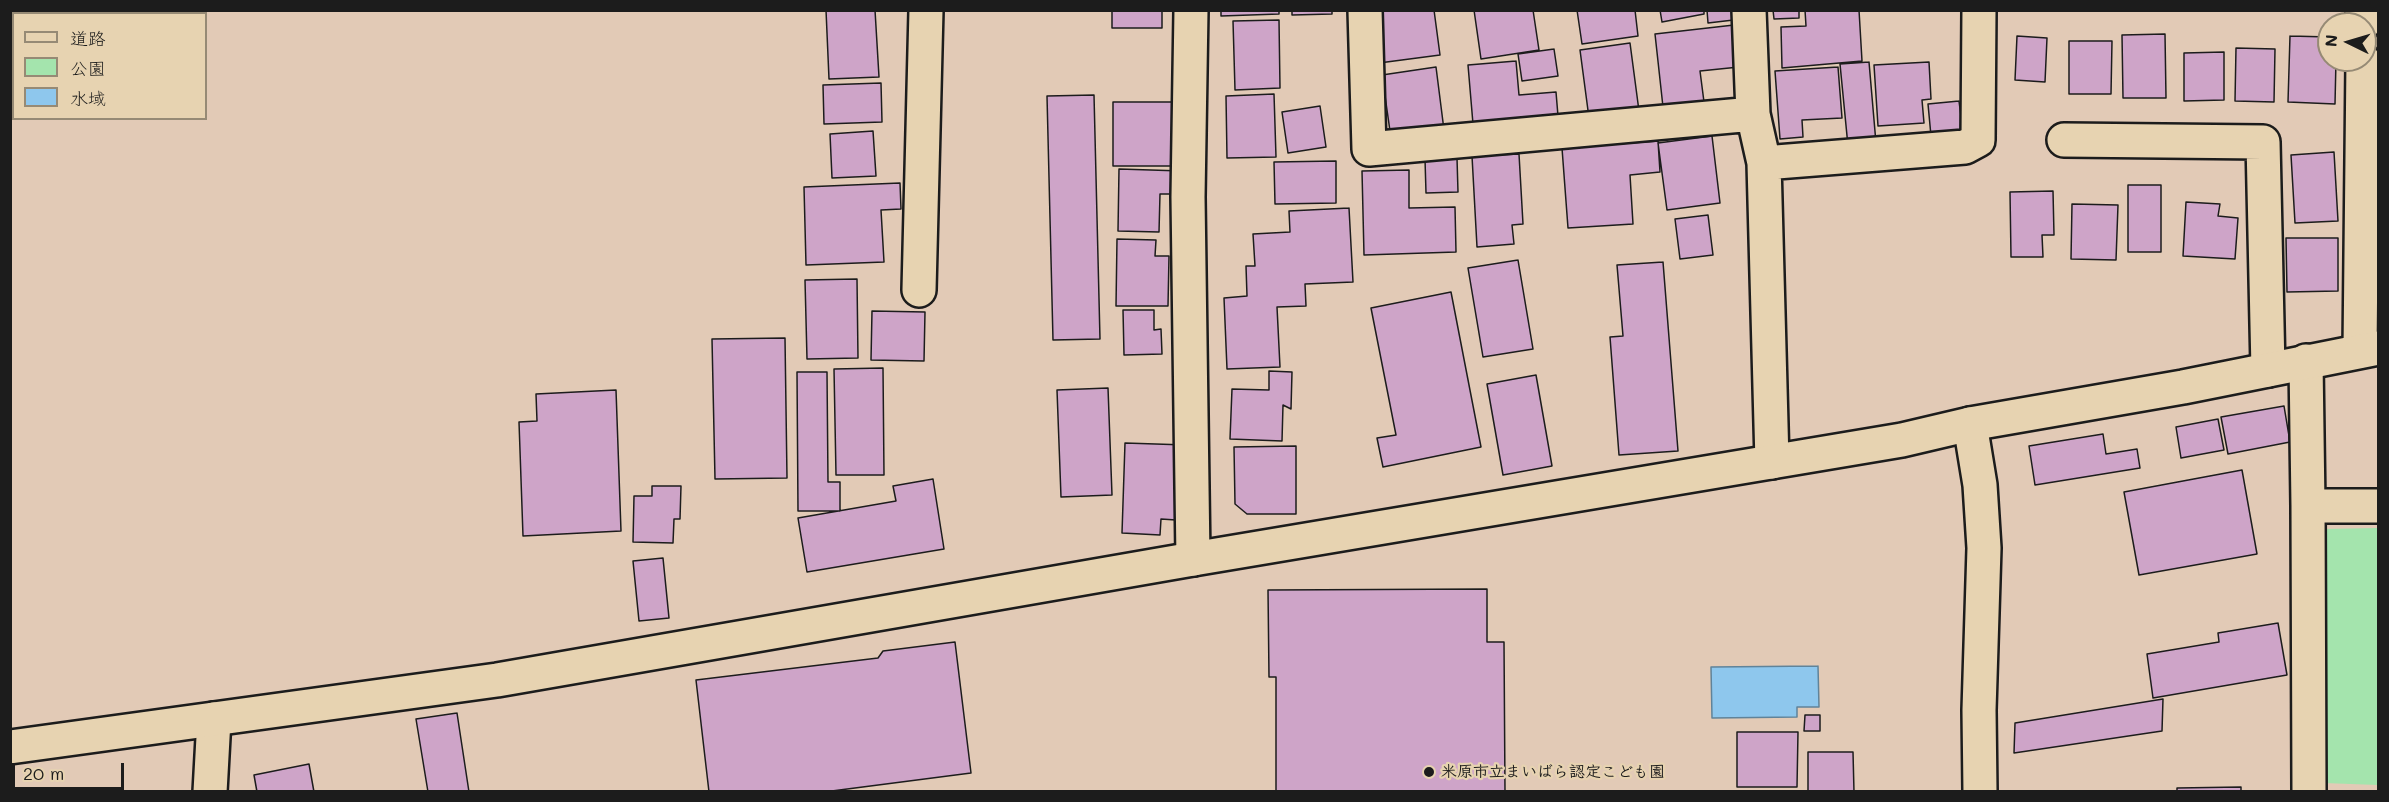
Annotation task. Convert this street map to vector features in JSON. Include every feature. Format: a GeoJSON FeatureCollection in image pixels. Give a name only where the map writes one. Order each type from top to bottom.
{"type":"FeatureCollection","features":[{"type":"Feature","properties":{"kind":"street"},"geometry":{"type":"LineString","coordinates":[[919,290],[926,10]]}},
{"type":"Feature","properties":{"kind":"street"},"geometry":{"type":"LineString","coordinates":[[1191,10],[1188,197],[1193,559]]}},
{"type":"Feature","properties":{"kind":"street"},"geometry":{"type":"LineString","coordinates":[[1365,10],[1369,149],[1753,114]]}},
{"type":"Feature","properties":{"kind":"street"},"geometry":{"type":"LineString","coordinates":[[1749,10],[1753,114],[1764,163],[1772,462]]}},
{"type":"Feature","properties":{"kind":"street"},"geometry":{"type":"LineString","coordinates":[[1764,163],[1965,147],[1978,140],[1979,10]]}},
{"type":"Feature","properties":{"kind":"street"},"geometry":{"type":"LineString","coordinates":[[10,747],[497,680],[1193,559],[1902,440],[1970,424],[2268,370],[2369,349],[2363,72]]}},
{"type":"Feature","properties":{"kind":"street"},"geometry":{"type":"LineString","coordinates":[[2064,140],[2263,142],[2268,370]]}},
{"type":"Feature","properties":{"kind":"street"},"geometry":{"type":"LineString","coordinates":[[2306,362],[2309,792]]}},
{"type":"Feature","properties":{"kind":"street"},"geometry":{"type":"LineString","coordinates":[[1970,424],[1980,485],[1984,548],[1979,710],[1980,792]]}},
{"type":"Feature","properties":{"kind":"street"},"geometry":{"type":"LineString","coordinates":[[2308,506],[2379,506]]}},
{"type":"Feature","properties":{"kind":"street"},"geometry":{"type":"LineString","coordinates":[[210,792],[214,719]]}},
{"type":"Feature","properties":{"kind":"green space"},"geometry":{"type":"Polygon","coordinates":[[[2378,528],[2378,785],[2323,783],[2323,529],[2378,528]]]}},
{"type":"Feature","properties":{"kind":"water"},"geometry":{"type":"Polygon","coordinates":[[[1818,666],[1819,707],[1797,707],[1797,717],[1712,718],[1711,667],[1818,666]]]}},
{"type":"Feature","properties":{"kind":"building"},"geometry":{"type":"Polygon","coordinates":[[[826,10],[875,10],[879,77],[829,79],[826,10]]]}},
{"type":"Feature","properties":{"kind":"building"},"geometry":{"type":"Polygon","coordinates":[[[1112,10],[1162,10],[1162,28],[1112,28],[1112,10]]]}},
{"type":"Feature","properties":{"kind":"building"},"geometry":{"type":"Polygon","coordinates":[[[1221,10],[1279,10],[1279,14],[1221,16],[1221,10]]]}},
{"type":"Feature","properties":{"kind":"building"},"geometry":{"type":"Polygon","coordinates":[[[1292,10],[1332,10],[1332,14],[1292,15],[1292,10]]]}},
{"type":"Feature","properties":{"kind":"building"},"geometry":{"type":"Polygon","coordinates":[[[1372,10],[1434,10],[1440,55],[1379,63],[1372,10]]]}},
{"type":"Feature","properties":{"kind":"building"},"geometry":{"type":"Polygon","coordinates":[[[1474,10],[1533,10],[1539,50],[1481,59],[1474,10]]]}},
{"type":"Feature","properties":{"kind":"building"},"geometry":{"type":"Polygon","coordinates":[[[1577,10],[1635,10],[1638,36],[1582,44],[1577,10]]]}},
{"type":"Feature","properties":{"kind":"building"},"geometry":{"type":"Polygon","coordinates":[[[1660,10],[1704,10],[1704,14],[1662,22],[1660,10]]]}},
{"type":"Feature","properties":{"kind":"building"},"geometry":{"type":"Polygon","coordinates":[[[1707,10],[1741,10],[1742,19],[1708,23],[1707,10]]]}},
{"type":"Feature","properties":{"kind":"building"},"geometry":{"type":"Polygon","coordinates":[[[1773,10],[1799,10],[1799,18],[1774,19],[1773,10]]]}},
{"type":"Feature","properties":{"kind":"building"},"geometry":{"type":"Polygon","coordinates":[[[1805,10],[1859,10],[1862,61],[1782,68],[1781,27],[1806,26],[1805,10]]]}},
{"type":"Feature","properties":{"kind":"building"},"geometry":{"type":"Polygon","coordinates":[[[1279,20],[1280,88],[1235,90],[1233,21],[1279,20]]]}},
{"type":"Feature","properties":{"kind":"building"},"geometry":{"type":"Polygon","coordinates":[[[1734,25],[1739,67],[1700,71],[1704,102],[1663,107],[1655,34],[1734,25]]]}},
{"type":"Feature","properties":{"kind":"building"},"geometry":{"type":"Polygon","coordinates":[[[2165,34],[2166,98],[2123,98],[2122,35],[2165,34]]]}},
{"type":"Feature","properties":{"kind":"building"},"geometry":{"type":"Polygon","coordinates":[[[2017,36],[2047,38],[2045,82],[2015,80],[2017,36]]]}},
{"type":"Feature","properties":{"kind":"building"},"geometry":{"type":"Polygon","coordinates":[[[2290,36],[2317,37],[2317,72],[2336,72],[2335,104],[2288,102],[2290,36]]]}},
{"type":"Feature","properties":{"kind":"building"},"geometry":{"type":"Polygon","coordinates":[[[2069,41],[2112,41],[2111,94],[2069,94],[2069,41]]]}},
{"type":"Feature","properties":{"kind":"building"},"geometry":{"type":"Polygon","coordinates":[[[1630,43],[1639,111],[1589,118],[1580,50],[1630,43]]]}},
{"type":"Feature","properties":{"kind":"building"},"geometry":{"type":"Polygon","coordinates":[[[2236,48],[2275,49],[2274,102],[2235,101],[2236,48]]]}},
{"type":"Feature","properties":{"kind":"building"},"geometry":{"type":"Polygon","coordinates":[[[1554,49],[1558,76],[1522,81],[1518,54],[1554,49]]]}},
{"type":"Feature","properties":{"kind":"building"},"geometry":{"type":"Polygon","coordinates":[[[2224,52],[2224,100],[2184,101],[2184,53],[2224,52]]]}},
{"type":"Feature","properties":{"kind":"building"},"geometry":{"type":"Polygon","coordinates":[[[1516,61],[1519,95],[1556,92],[1558,116],[1473,124],[1468,65],[1516,61]]]}},
{"type":"Feature","properties":{"kind":"building"},"geometry":{"type":"Polygon","coordinates":[[[1869,62],[1876,143],[1848,146],[1840,64],[1869,62]]]}},
{"type":"Feature","properties":{"kind":"building"},"geometry":{"type":"Polygon","coordinates":[[[1929,62],[1931,99],[1922,100],[1924,123],[1878,126],[1874,65],[1929,62]]]}},
{"type":"Feature","properties":{"kind":"building"},"geometry":{"type":"Polygon","coordinates":[[[1436,67],[1444,130],[1391,138],[1382,75],[1436,67]]]}},
{"type":"Feature","properties":{"kind":"building"},"geometry":{"type":"Polygon","coordinates":[[[1838,67],[1842,118],[1802,120],[1803,137],[1780,139],[1775,71],[1838,67]]]}},
{"type":"Feature","properties":{"kind":"building"},"geometry":{"type":"Polygon","coordinates":[[[881,83],[882,122],[824,124],[823,85],[881,83]]]}},
{"type":"Feature","properties":{"kind":"building"},"geometry":{"type":"Polygon","coordinates":[[[1274,94],[1276,157],[1227,158],[1226,96],[1274,94]]]}},
{"type":"Feature","properties":{"kind":"building"},"geometry":{"type":"Polygon","coordinates":[[[1094,95],[1100,339],[1053,340],[1047,96],[1094,95]]]}},
{"type":"Feature","properties":{"kind":"building"},"geometry":{"type":"Polygon","coordinates":[[[1959,101],[1963,132],[1931,136],[1928,104],[1959,101]]]}},
{"type":"Feature","properties":{"kind":"building"},"geometry":{"type":"Polygon","coordinates":[[[1113,102],[1174,102],[1174,166],[1113,166],[1113,102]]]}},
{"type":"Feature","properties":{"kind":"building"},"geometry":{"type":"Polygon","coordinates":[[[1320,106],[1326,147],[1288,153],[1282,112],[1320,106]]]}},
{"type":"Feature","properties":{"kind":"building"},"geometry":{"type":"Polygon","coordinates":[[[873,131],[876,176],[832,178],[830,134],[873,131]]]}},
{"type":"Feature","properties":{"kind":"building"},"geometry":{"type":"Polygon","coordinates":[[[1712,136],[1720,203],[1667,210],[1658,143],[1712,136]]]}},
{"type":"Feature","properties":{"kind":"building"},"geometry":{"type":"Polygon","coordinates":[[[1658,141],[1660,172],[1630,175],[1633,224],[1568,228],[1562,148],[1658,141]]]}},
{"type":"Feature","properties":{"kind":"building"},"geometry":{"type":"Polygon","coordinates":[[[2334,152],[2338,221],[2295,223],[2291,155],[2334,152]]]}},
{"type":"Feature","properties":{"kind":"building"},"geometry":{"type":"Polygon","coordinates":[[[1519,154],[1523,224],[1512,225],[1514,244],[1477,247],[1472,156],[1519,154]]]}},
{"type":"Feature","properties":{"kind":"building"},"geometry":{"type":"Polygon","coordinates":[[[1457,158],[1458,192],[1426,193],[1425,159],[1457,158]]]}},
{"type":"Feature","properties":{"kind":"building"},"geometry":{"type":"Polygon","coordinates":[[[1336,161],[1336,203],[1275,204],[1274,162],[1336,161]]]}},
{"type":"Feature","properties":{"kind":"building"},"geometry":{"type":"Polygon","coordinates":[[[1119,169],[1182,171],[1181,194],[1160,194],[1159,232],[1118,231],[1119,169]]]}},
{"type":"Feature","properties":{"kind":"building"},"geometry":{"type":"Polygon","coordinates":[[[1409,170],[1409,208],[1455,207],[1456,252],[1364,255],[1362,171],[1409,170]]]}},
{"type":"Feature","properties":{"kind":"building"},"geometry":{"type":"Polygon","coordinates":[[[900,183],[901,209],[881,210],[884,262],[806,265],[804,187],[900,183]]]}},
{"type":"Feature","properties":{"kind":"building"},"geometry":{"type":"Polygon","coordinates":[[[2128,185],[2161,185],[2161,252],[2128,252],[2128,185]]]}},
{"type":"Feature","properties":{"kind":"building"},"geometry":{"type":"Polygon","coordinates":[[[2053,191],[2054,235],[2042,235],[2043,257],[2011,257],[2010,192],[2053,191]]]}},
{"type":"Feature","properties":{"kind":"building"},"geometry":{"type":"Polygon","coordinates":[[[2186,202],[2220,204],[2218,216],[2238,218],[2235,259],[2183,256],[2186,202]]]}},
{"type":"Feature","properties":{"kind":"building"},"geometry":{"type":"Polygon","coordinates":[[[2072,204],[2118,205],[2116,260],[2071,259],[2072,204]]]}},
{"type":"Feature","properties":{"kind":"building"},"geometry":{"type":"Polygon","coordinates":[[[1349,208],[1353,282],[1305,284],[1306,306],[1277,307],[1280,367],[1227,369],[1224,298],[1247,296],[1246,266],[1255,266],[1253,234],[1290,232],[1289,211],[1349,208]]]}},
{"type":"Feature","properties":{"kind":"building"},"geometry":{"type":"Polygon","coordinates":[[[1708,215],[1713,255],[1680,259],[1675,219],[1708,215]]]}},
{"type":"Feature","properties":{"kind":"building"},"geometry":{"type":"Polygon","coordinates":[[[2286,238],[2338,238],[2338,291],[2287,292],[2286,238]]]}},
{"type":"Feature","properties":{"kind":"building"},"geometry":{"type":"Polygon","coordinates":[[[1117,239],[1156,240],[1155,256],[1169,256],[1168,306],[1116,306],[1117,239]]]}},
{"type":"Feature","properties":{"kind":"building"},"geometry":{"type":"Polygon","coordinates":[[[1518,260],[1533,349],[1483,357],[1468,268],[1518,260]]]}},
{"type":"Feature","properties":{"kind":"building"},"geometry":{"type":"Polygon","coordinates":[[[1663,262],[1678,451],[1619,455],[1610,337],[1623,336],[1617,265],[1663,262]]]}},
{"type":"Feature","properties":{"kind":"building"},"geometry":{"type":"Polygon","coordinates":[[[857,279],[858,358],[807,359],[805,280],[857,279]]]}},
{"type":"Feature","properties":{"kind":"building"},"geometry":{"type":"Polygon","coordinates":[[[1451,292],[1481,447],[1383,467],[1377,438],[1396,435],[1371,308],[1451,292]]]}},
{"type":"Feature","properties":{"kind":"building"},"geometry":{"type":"Polygon","coordinates":[[[1123,310],[1154,310],[1154,330],[1161,329],[1162,354],[1124,355],[1123,310]]]}},
{"type":"Feature","properties":{"kind":"building"},"geometry":{"type":"Polygon","coordinates":[[[872,311],[925,312],[924,361],[871,360],[872,311]]]}},
{"type":"Feature","properties":{"kind":"building"},"geometry":{"type":"Polygon","coordinates":[[[785,338],[787,478],[715,479],[712,339],[785,338]]]}},
{"type":"Feature","properties":{"kind":"building"},"geometry":{"type":"Polygon","coordinates":[[[883,368],[884,475],[836,475],[834,369],[883,368]]]}},
{"type":"Feature","properties":{"kind":"building"},"geometry":{"type":"Polygon","coordinates":[[[1269,371],[1292,372],[1291,409],[1283,405],[1282,441],[1230,439],[1232,389],[1269,390],[1269,371]]]}},
{"type":"Feature","properties":{"kind":"building"},"geometry":{"type":"Polygon","coordinates":[[[797,372],[827,372],[828,482],[840,482],[840,511],[798,511],[797,372]]]}},
{"type":"Feature","properties":{"kind":"building"},"geometry":{"type":"Polygon","coordinates":[[[1536,375],[1552,466],[1503,475],[1487,384],[1536,375]]]}},
{"type":"Feature","properties":{"kind":"building"},"geometry":{"type":"Polygon","coordinates":[[[1108,388],[1112,495],[1061,497],[1057,390],[1108,388]]]}},
{"type":"Feature","properties":{"kind":"building"},"geometry":{"type":"Polygon","coordinates":[[[616,390],[621,531],[523,536],[519,422],[537,421],[536,394],[616,390]]]}},
{"type":"Feature","properties":{"kind":"building"},"geometry":{"type":"Polygon","coordinates":[[[2284,406],[2290,442],[2228,454],[2221,417],[2284,406]]]}},
{"type":"Feature","properties":{"kind":"building"},"geometry":{"type":"Polygon","coordinates":[[[2218,419],[2224,450],[2181,458],[2176,427],[2218,419]]]}},
{"type":"Feature","properties":{"kind":"building"},"geometry":{"type":"Polygon","coordinates":[[[2103,434],[2106,454],[2137,449],[2140,468],[2035,485],[2029,446],[2103,434]]]}},
{"type":"Feature","properties":{"kind":"building"},"geometry":{"type":"Polygon","coordinates":[[[1125,443],[1186,445],[1176,520],[1161,519],[1160,535],[1122,533],[1125,443]]]}},
{"type":"Feature","properties":{"kind":"building"},"geometry":{"type":"Polygon","coordinates":[[[1296,446],[1296,514],[1247,514],[1235,504],[1234,447],[1296,446]]]}},
{"type":"Feature","properties":{"kind":"building"},"geometry":{"type":"Polygon","coordinates":[[[2242,470],[2257,554],[2139,575],[2124,492],[2242,470]]]}},
{"type":"Feature","properties":{"kind":"building"},"geometry":{"type":"Polygon","coordinates":[[[933,479],[944,549],[807,572],[798,518],[896,501],[893,486],[933,479]]]}},
{"type":"Feature","properties":{"kind":"building"},"geometry":{"type":"Polygon","coordinates":[[[652,486],[681,486],[680,519],[674,519],[673,543],[633,542],[634,496],[652,496],[652,486]]]}},
{"type":"Feature","properties":{"kind":"building"},"geometry":{"type":"Polygon","coordinates":[[[663,558],[669,618],[639,621],[633,561],[663,558]]]}},
{"type":"Feature","properties":{"kind":"building"},"geometry":{"type":"Polygon","coordinates":[[[1487,589],[1487,642],[1504,642],[1505,792],[1276,792],[1276,677],[1269,677],[1268,590],[1487,589]]]}},
{"type":"Feature","properties":{"kind":"building"},"geometry":{"type":"Polygon","coordinates":[[[2278,623],[2287,675],[2153,698],[2147,654],[2219,642],[2218,633],[2278,623]]]}},
{"type":"Feature","properties":{"kind":"building"},"geometry":{"type":"Polygon","coordinates":[[[955,642],[971,773],[824,792],[709,792],[696,680],[878,658],[883,651],[955,642]]]}},
{"type":"Feature","properties":{"kind":"building"},"geometry":{"type":"Polygon","coordinates":[[[2163,699],[2162,731],[2014,753],[2015,723],[2163,699]]]}},
{"type":"Feature","properties":{"kind":"building"},"geometry":{"type":"Polygon","coordinates":[[[457,713],[469,792],[428,792],[416,719],[457,713]]]}},
{"type":"Feature","properties":{"kind":"building"},"geometry":{"type":"Polygon","coordinates":[[[1805,715],[1820,715],[1820,731],[1804,731],[1805,715]]]}},
{"type":"Feature","properties":{"kind":"building"},"geometry":{"type":"Polygon","coordinates":[[[1737,732],[1798,732],[1797,787],[1737,787],[1737,732]]]}},
{"type":"Feature","properties":{"kind":"building"},"geometry":{"type":"Polygon","coordinates":[[[1808,752],[1853,752],[1854,792],[1808,792],[1808,752]]]}},
{"type":"Feature","properties":{"kind":"building"},"geometry":{"type":"Polygon","coordinates":[[[309,764],[314,792],[257,792],[254,775],[309,764]]]}},
{"type":"Feature","properties":{"kind":"building"},"geometry":{"type":"Polygon","coordinates":[[[2241,787],[2241,792],[2177,792],[2177,788],[2241,787]]]}},
{"type":"Feature","properties":{"kind":"place","name":"米原市立まいばら認定こども園"},"geometry":{"type":"Point","coordinates":[1429,772]}}]}
